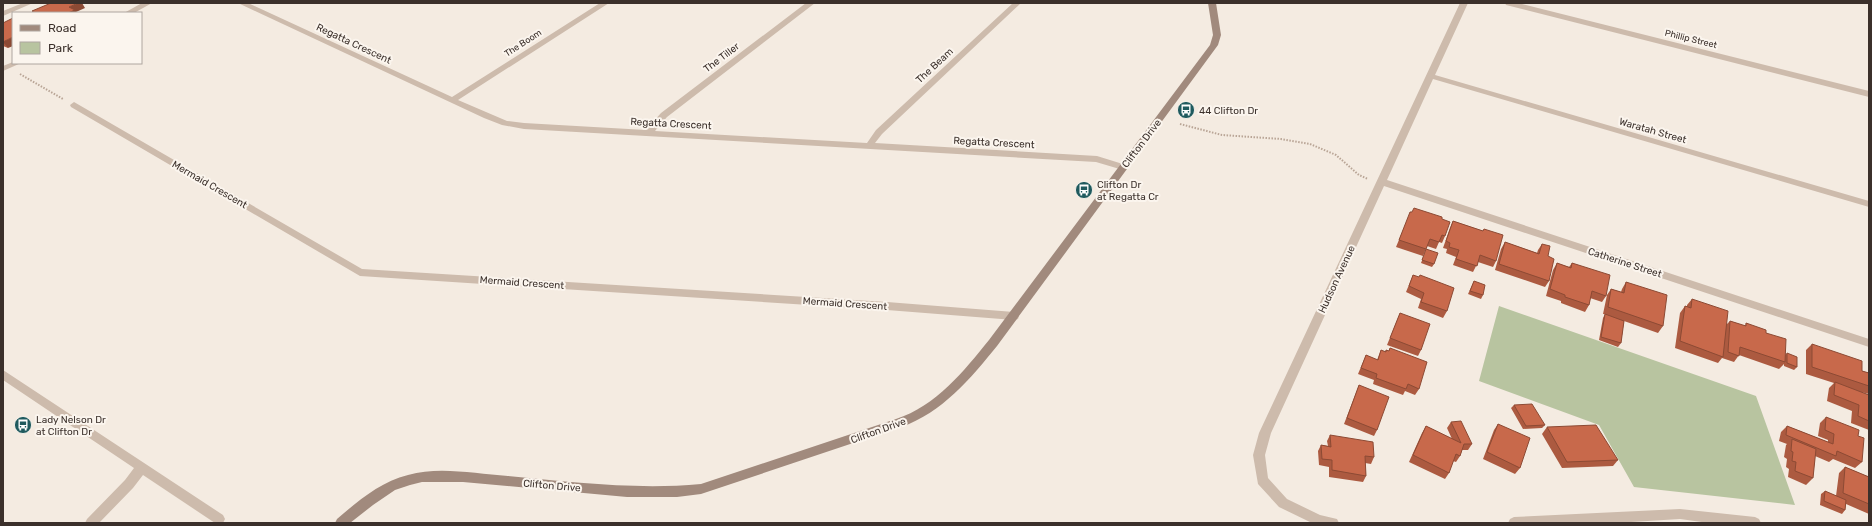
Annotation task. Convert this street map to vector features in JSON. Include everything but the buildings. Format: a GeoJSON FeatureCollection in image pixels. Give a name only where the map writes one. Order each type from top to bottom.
{"type":"FeatureCollection","features":[{"type":"Feature","properties":{"kind":"street"},"geometry":{"type":"LineString","coordinates":[[3,14],[29,3]]}},
{"type":"Feature","properties":{"kind":"street"},"geometry":{"type":"LineString","coordinates":[[130,12],[148,3]]}},
{"type":"Feature","properties":{"kind":"street","name":"Regatta Crescent"},"geometry":{"type":"LineString","coordinates":[[242,3],[487,116],[518,125],[1097,159],[1123,167]]}},
{"type":"Feature","properties":{"kind":"street"},"geometry":{"type":"LineString","coordinates":[[588,3],[602,5]]}},
{"type":"Feature","properties":{"kind":"street","name":"The Tiller"},"geometry":{"type":"LineString","coordinates":[[648,133],[664,115],[811,3]]}},
{"type":"Feature","properties":{"kind":"street","name":"The Beam"},"geometry":{"type":"LineString","coordinates":[[869,146],[878,132],[1017,3]]}},
{"type":"Feature","properties":{"kind":"street","name":"Clifton Drive"},"geometry":{"type":"LineString","coordinates":[[341,523],[365,502],[386,489],[400,482],[420,478],[464,478],[640,492],[681,492],[701,489],[894,425],[918,415],[952,389],[1014,316],[1214,45],[1217,35],[1212,3]]}},
{"type":"Feature","properties":{"kind":"street","name":"Hudson Avenue"},"geometry":{"type":"LineString","coordinates":[[1333,523],[1318,520],[1283,504],[1262,480],[1259,455],[1265,433],[1464,3]]}},
{"type":"Feature","properties":{"kind":"street","name":"Phillip Street"},"geometry":{"type":"LineString","coordinates":[[1509,3],[1869,94]]}},
{"type":"Feature","properties":{"kind":"street","name":"The Boom"},"geometry":{"type":"LineString","coordinates":[[452,100],[602,5]]}},
{"type":"Feature","properties":{"kind":"street"},"geometry":{"type":"LineString","coordinates":[[5,68],[15,64]]}},
{"type":"Feature","properties":{"kind":"street","name":"Waratah Street"},"geometry":{"type":"LineString","coordinates":[[1430,76],[1869,204]]}},
{"type":"Feature","properties":{"kind":"street","name":"Mermaid Crescent"},"geometry":{"type":"LineString","coordinates":[[74,105],[360,272],[887,306],[1014,316]]}},
{"type":"Feature","properties":{"kind":"street","name":"Catherine Street"},"geometry":{"type":"LineString","coordinates":[[1382,182],[1869,343]]}},
{"type":"Feature","properties":{"kind":"street"},"geometry":{"type":"LineString","coordinates":[[3,374],[219,519]]}},
{"type":"Feature","properties":{"kind":"street"},"geometry":{"type":"LineString","coordinates":[[91,523],[129,484],[142,467]]}},
{"type":"Feature","properties":{"kind":"street"},"geometry":{"type":"LineString","coordinates":[[1514,523],[1680,514],[1755,523]]}},
{"type":"Feature","properties":{"kind":"path"},"geometry":{"type":"LineString","coordinates":[[5,68],[74,105]]}},
{"type":"Feature","properties":{"kind":"path"},"geometry":{"type":"LineString","coordinates":[[1180,124],[1212,133],[1234,137],[1291,140],[1308,143],[1339,157],[1350,166],[1355,174],[1362,178],[1382,182]]}},
{"type":"Feature","properties":{"kind":"green space"},"geometry":{"type":"Polygon","coordinates":[[[1499,306],[1756,396],[1795,505],[1634,487],[1599,425],[1479,381],[1499,306]]]}},
{"type":"Feature","properties":{"kind":"place","name":"44 Clifton Dr"},"geometry":{"type":"Point","coordinates":[1186,110]}},
{"type":"Feature","properties":{"kind":"place","name":"Clifton Dr at Regatta Cr"},"geometry":{"type":"Point","coordinates":[1084,190]}},
{"type":"Feature","properties":{"kind":"place","name":"Lady Nelson Dr at Clifton Dr"},"geometry":{"type":"Point","coordinates":[23,425]}}]}
